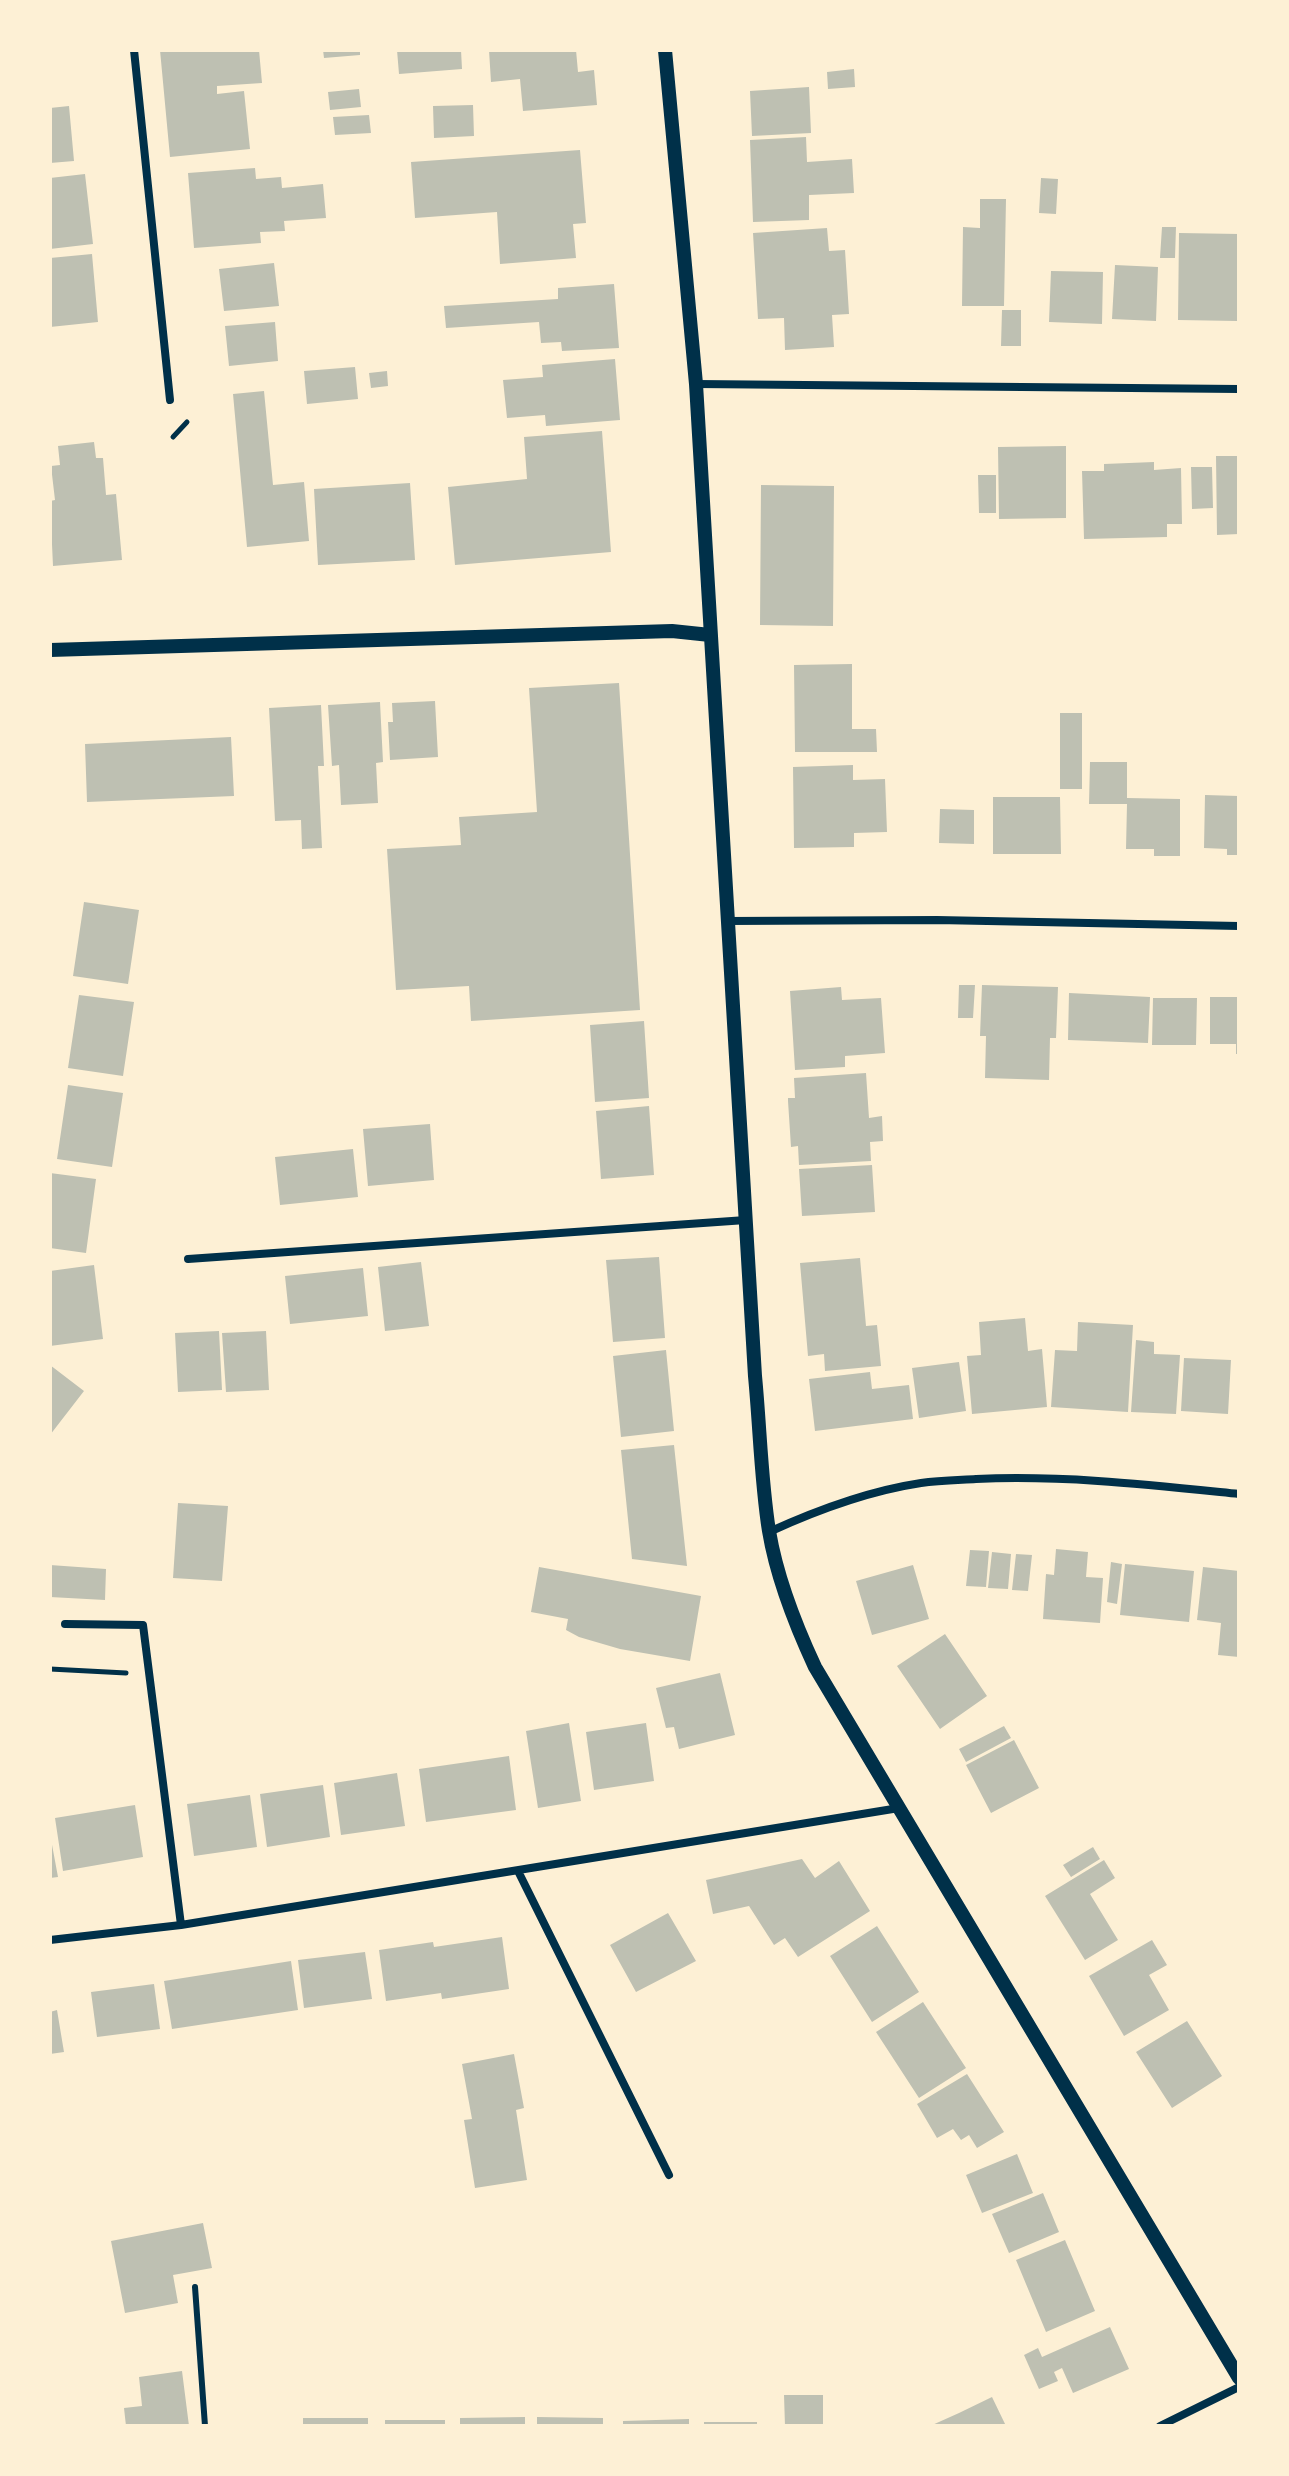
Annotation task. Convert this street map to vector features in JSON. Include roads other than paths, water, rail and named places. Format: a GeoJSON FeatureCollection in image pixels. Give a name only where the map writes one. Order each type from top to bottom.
{"type":"FeatureCollection","features":[{"type":"Feature","properties":{"kind":"street"},"geometry":{"type":"LineString","coordinates":[[134,50],[170,400]]}},
{"type":"Feature","properties":{"kind":"street"},"geometry":{"type":"LineString","coordinates":[[665,50],[696,384],[755,1376],[769,1532],[783,1588],[797,1629],[815,1667],[1239,2378]]}},
{"type":"Feature","properties":{"kind":"street"},"geometry":{"type":"LineString","coordinates":[[696,384],[1239,389]]}},
{"type":"Feature","properties":{"kind":"street"},"geometry":{"type":"LineString","coordinates":[[50,650],[672,631],[710,635]]}},
{"type":"Feature","properties":{"kind":"street"},"geometry":{"type":"LineString","coordinates":[[727,921],[937,920],[1239,926]]}},
{"type":"Feature","properties":{"kind":"street"},"geometry":{"type":"LineString","coordinates":[[188,1259],[746,1220]]}},
{"type":"Feature","properties":{"kind":"street"},"geometry":{"type":"LineString","coordinates":[[769,1532],[872,1493],[923,1482],[1027,1477],[1100,1480],[1239,1494]]}},
{"type":"Feature","properties":{"kind":"street"},"geometry":{"type":"LineString","coordinates":[[65,1624],[143,1625],[181,1925]]}},
{"type":"Feature","properties":{"kind":"street"},"geometry":{"type":"LineString","coordinates":[[50,1940],[181,1925],[899,1808]]}},
{"type":"Feature","properties":{"kind":"street"},"geometry":{"type":"LineString","coordinates":[[518,1871],[669,2175]]}},
{"type":"Feature","properties":{"kind":"street"},"geometry":{"type":"LineString","coordinates":[[1160,2426],[1239,2387]]}},
{"type":"Feature","properties":{"kind":"lane"},"geometry":{"type":"LineString","coordinates":[[195,2287],[205,2426]]}}]}
